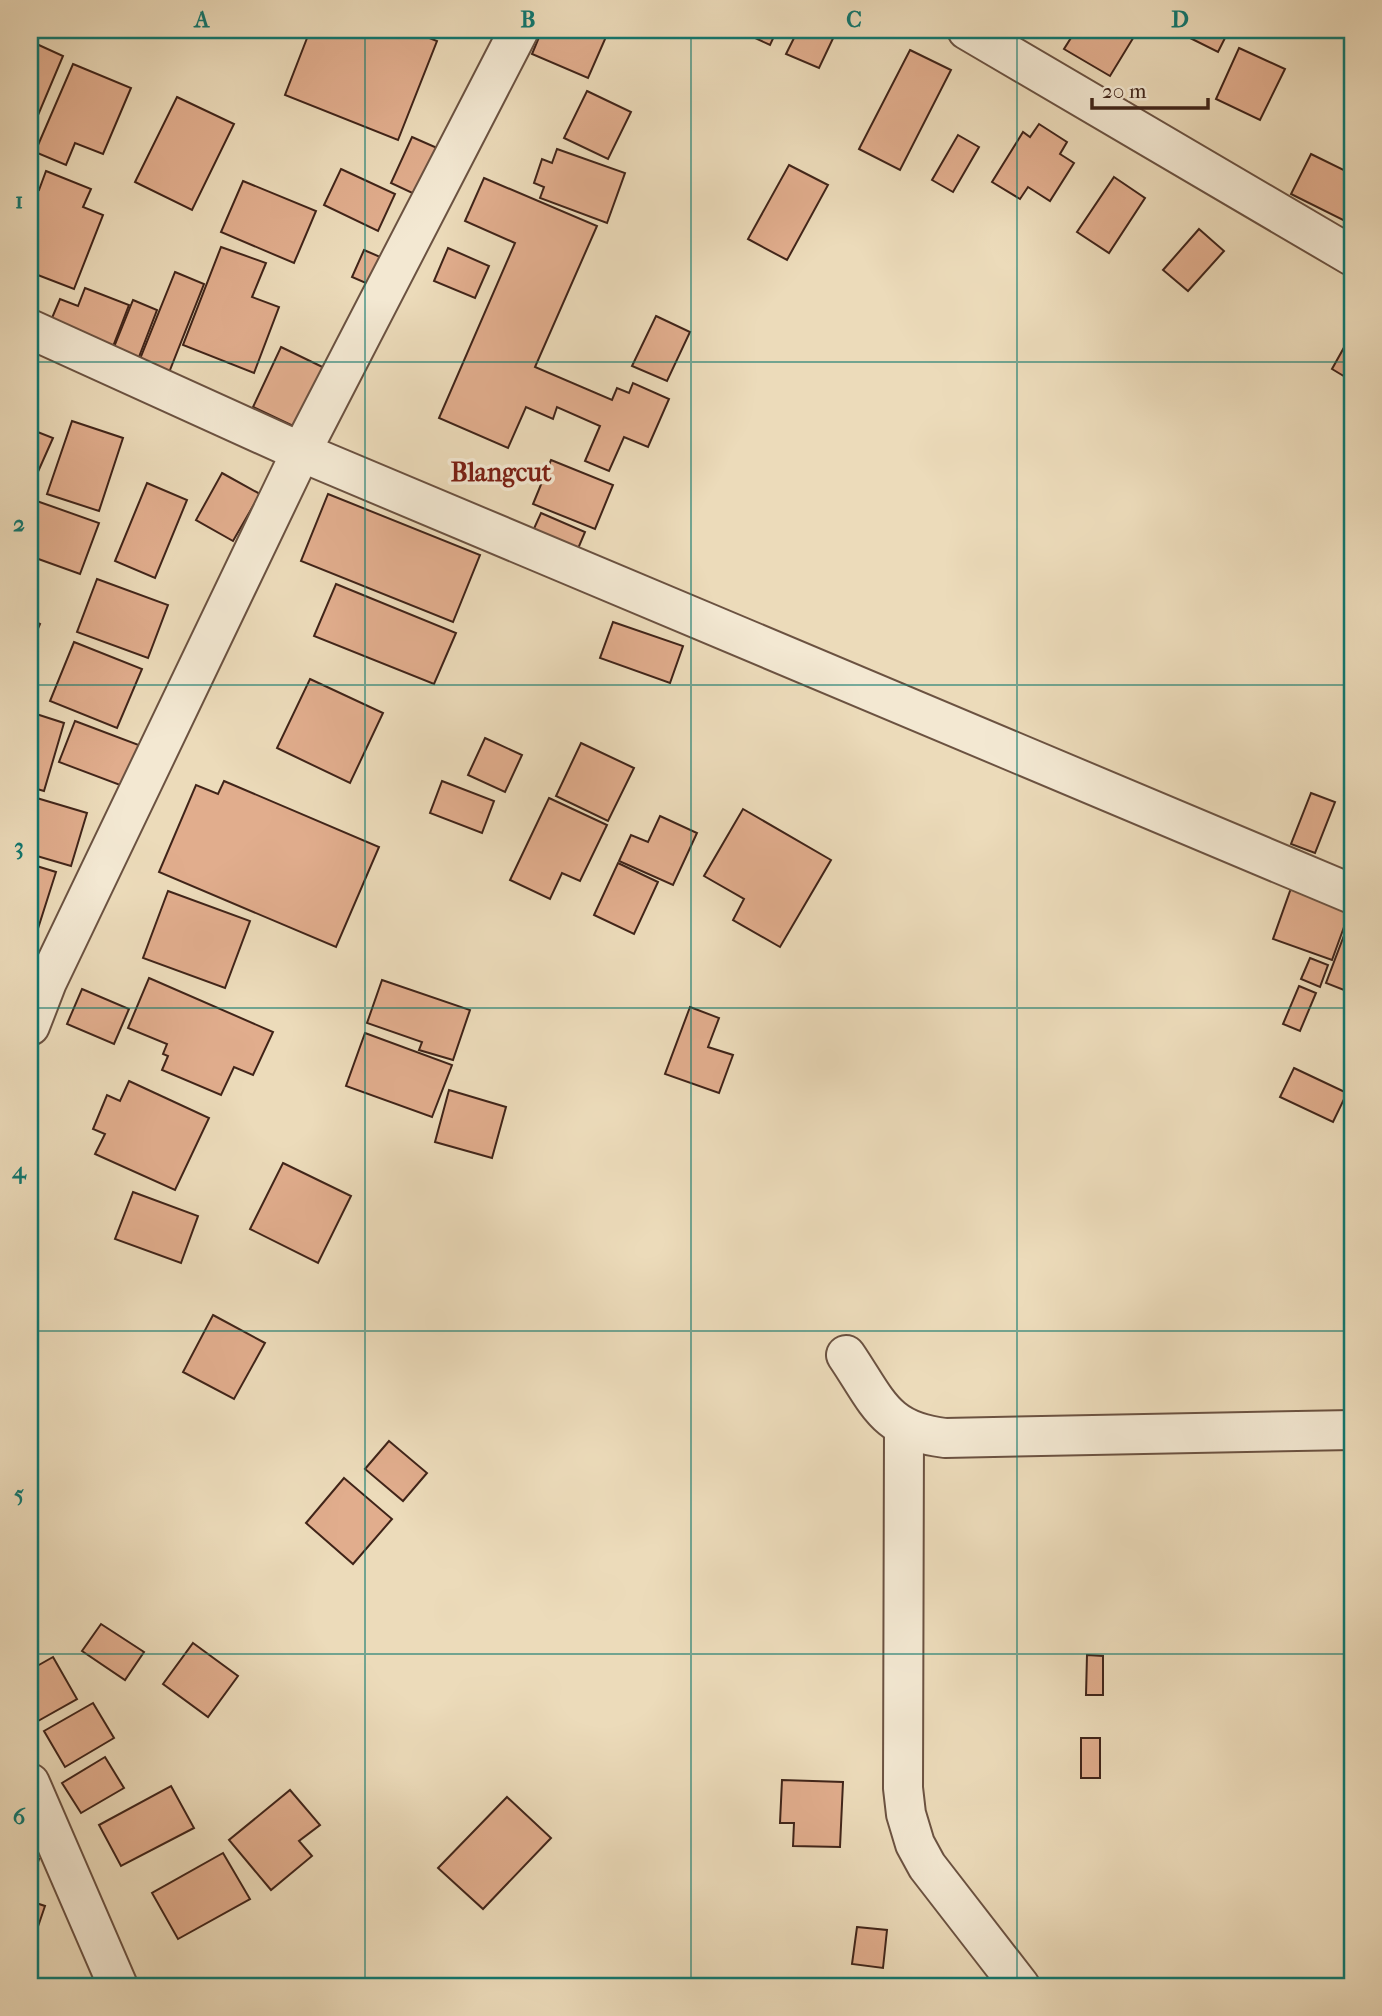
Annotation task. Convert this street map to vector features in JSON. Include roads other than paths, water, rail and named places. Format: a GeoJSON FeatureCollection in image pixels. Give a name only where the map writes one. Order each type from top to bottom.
{"type":"FeatureCollection","features":[{"type":"Feature","properties":{"kind":"street"},"geometry":{"type":"LineString","coordinates":[[30,1026],[53,969],[301,452],[519,30]]}},
{"type":"Feature","properties":{"kind":"street"},"geometry":{"type":"LineString","coordinates":[[967,30],[1352,256]]}},
{"type":"Feature","properties":{"kind":"street"},"geometry":{"type":"LineString","coordinates":[[30,329],[301,452],[1352,894]]}},
{"type":"Feature","properties":{"kind":"street"},"geometry":{"type":"LineString","coordinates":[[846,1355],[888,1417],[904,1430],[945,1438],[1352,1430]]}},
{"type":"Feature","properties":{"kind":"street"},"geometry":{"type":"LineString","coordinates":[[904,1430],[902,1788],[906,1814],[915,1844],[927,1866],[1020,1986]]}},
{"type":"Feature","properties":{"kind":"street"},"geometry":{"type":"LineString","coordinates":[[30,1783],[118,1986]]}},
{"type":"Feature","properties":{"kind":"district","name":"Blangcut"},"geometry":{"type":"Point","coordinates":[501,472]}}]}
